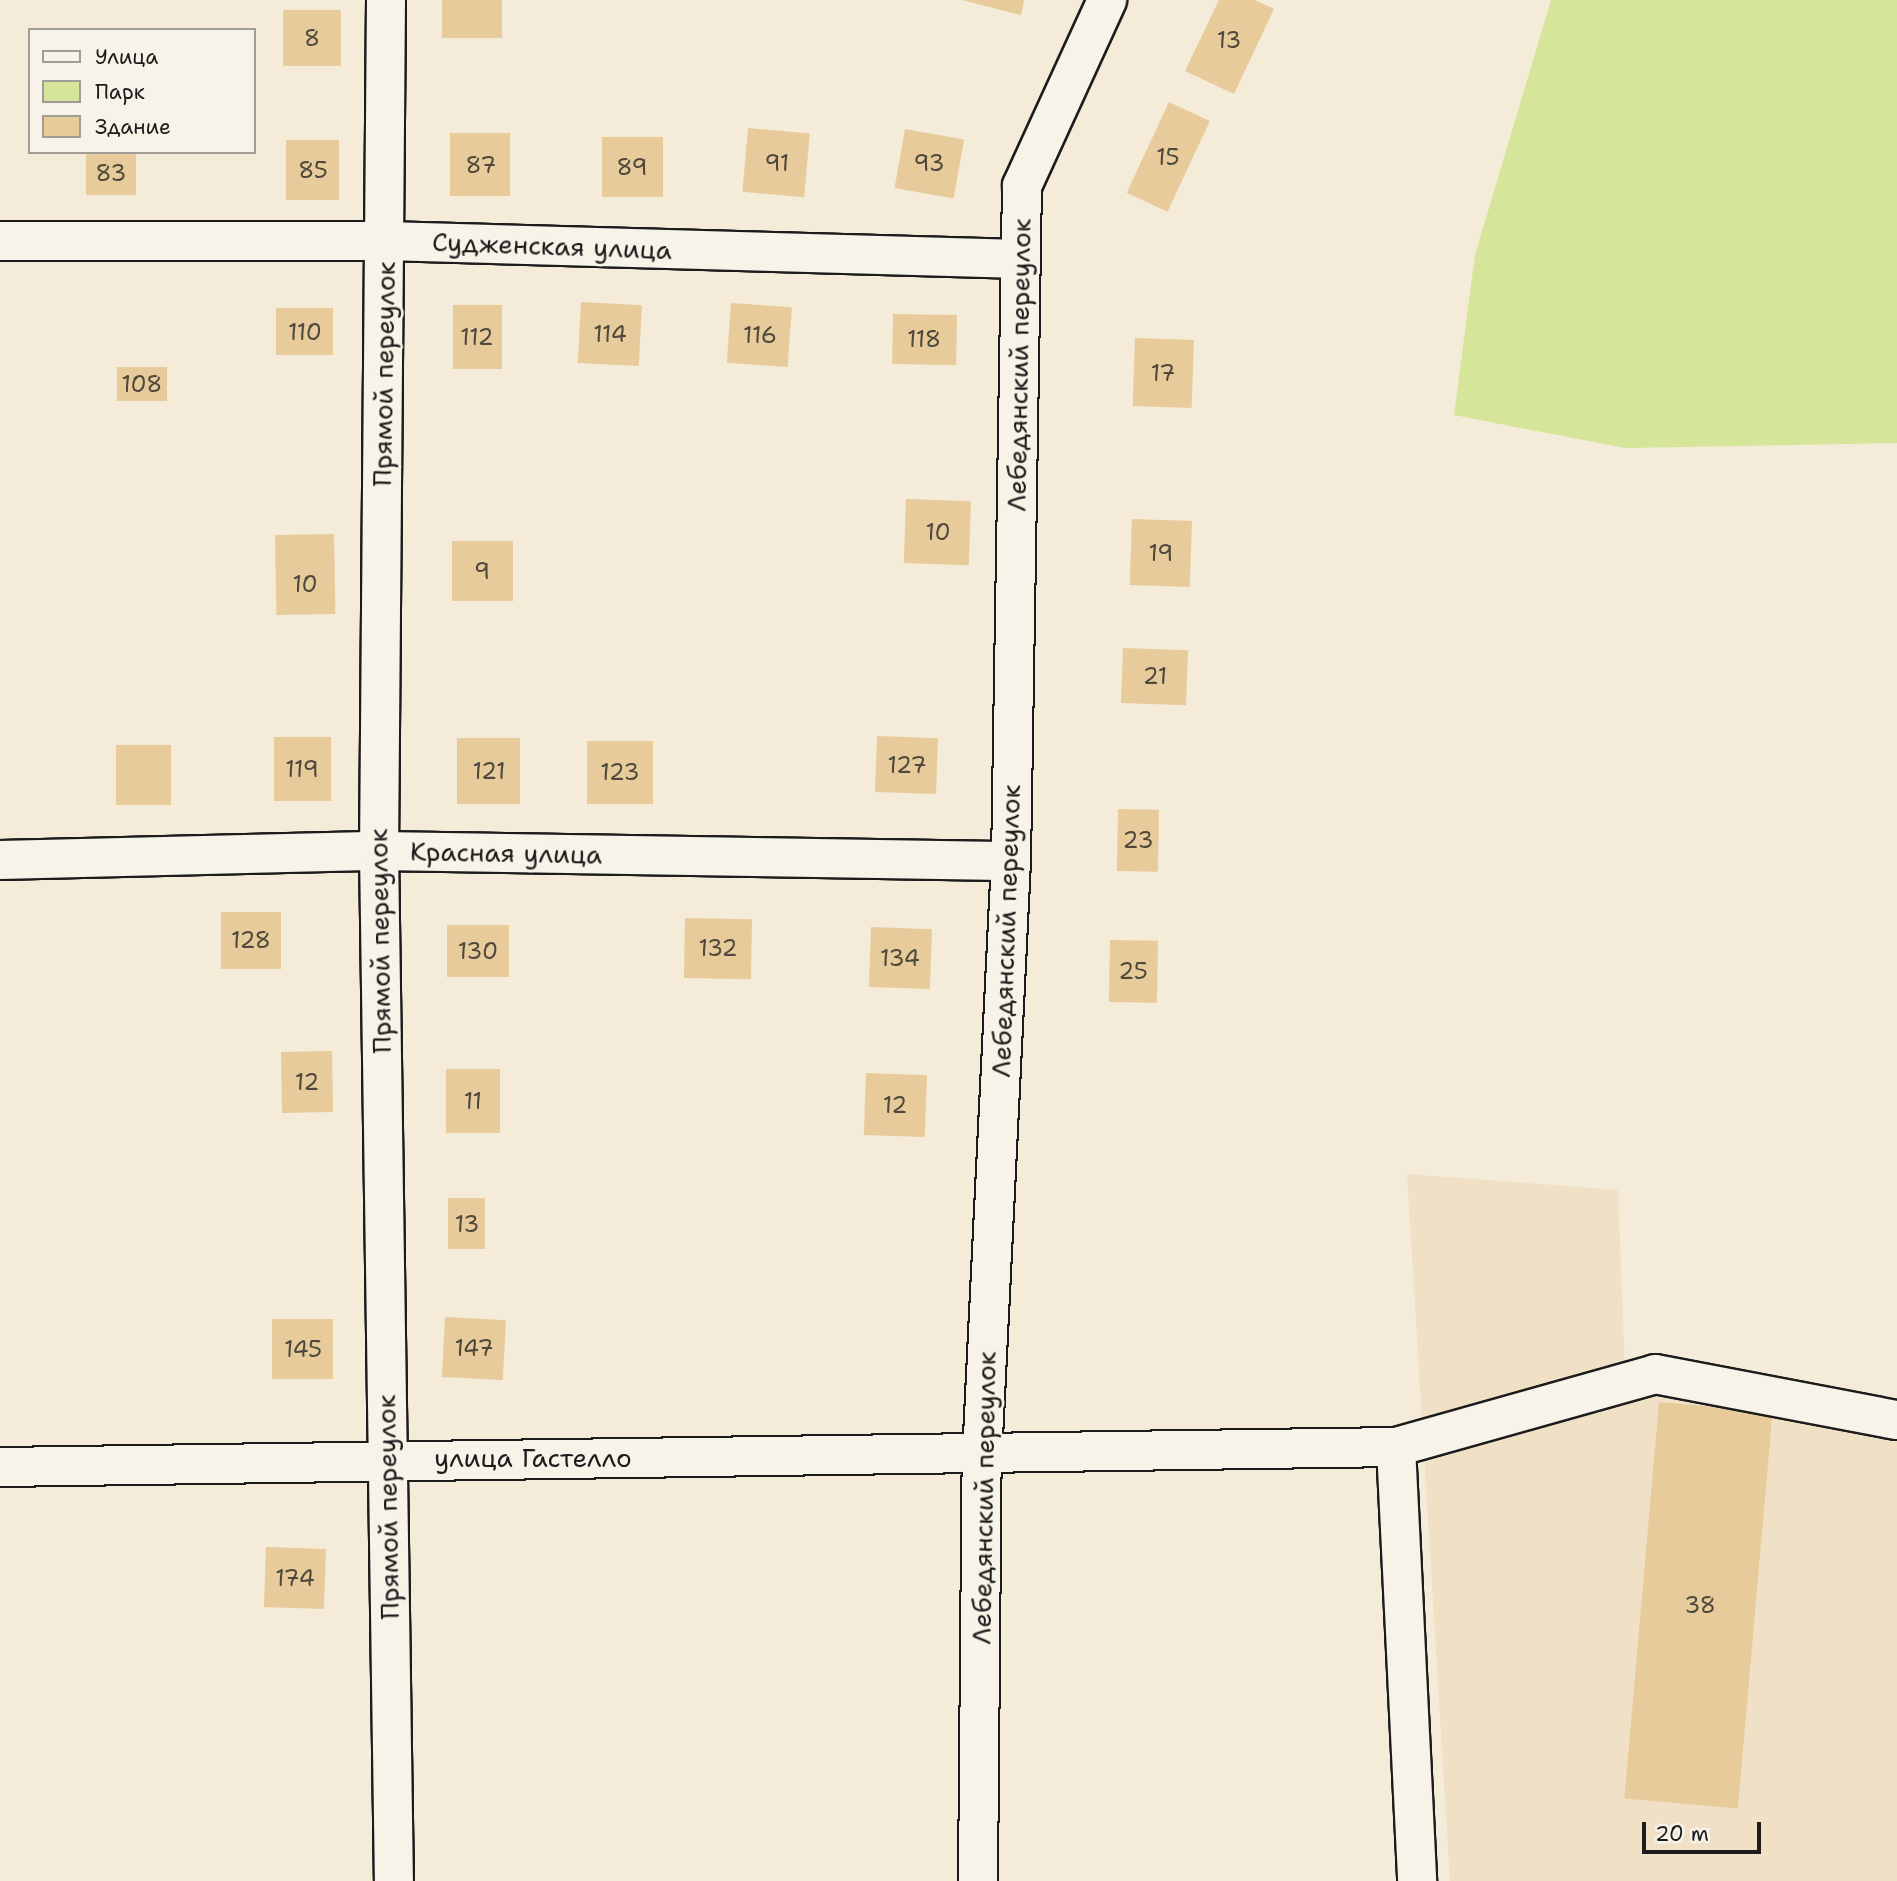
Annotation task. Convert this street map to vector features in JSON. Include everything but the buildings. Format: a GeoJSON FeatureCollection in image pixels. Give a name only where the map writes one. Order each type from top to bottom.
{"type":"FeatureCollection","features":[{"type":"Feature","properties":{"kind":"street","name":"Прямой переулок"},"geometry":{"type":"LineString","coordinates":[[386,0],[379,851],[394,1881]]}},
{"type":"Feature","properties":{"kind":"street","name":"Лебедянский переулок"},"geometry":{"type":"LineString","coordinates":[[978,1881],[982,1458],[1012,861],[1022,186],[1107,0]]}},
{"type":"Feature","properties":{"kind":"street","name":"Судженская улица"},"geometry":{"type":"LineString","coordinates":[[0,241],[385,241],[1021,260]]}},
{"type":"Feature","properties":{"kind":"street","name":"Красная улица"},"geometry":{"type":"LineString","coordinates":[[0,860],[379,851],[1012,861]]}},
{"type":"Feature","properties":{"kind":"street","name":"улица Гастелло"},"geometry":{"type":"LineString","coordinates":[[0,1467],[387,1458],[982,1458],[1396,1447],[1655,1374],[1897,1420]]}},
{"type":"Feature","properties":{"kind":"street"},"geometry":{"type":"LineString","coordinates":[[1396,1447],[1417,1881]]}},
{"type":"Feature","properties":{"kind":"shaded area"},"geometry":{"type":"Polygon","coordinates":[[[1407,1174],[1618,1190],[1625,1370],[1897,1406],[1897,1881],[1450,1881],[1407,1174]]]}},
{"type":"Feature","properties":{"kind":"green space"},"geometry":{"type":"Polygon","coordinates":[[[1551,0],[1897,0],[1897,443],[1625,448],[1454,415],[1475,255],[1551,0]]]}}]}
